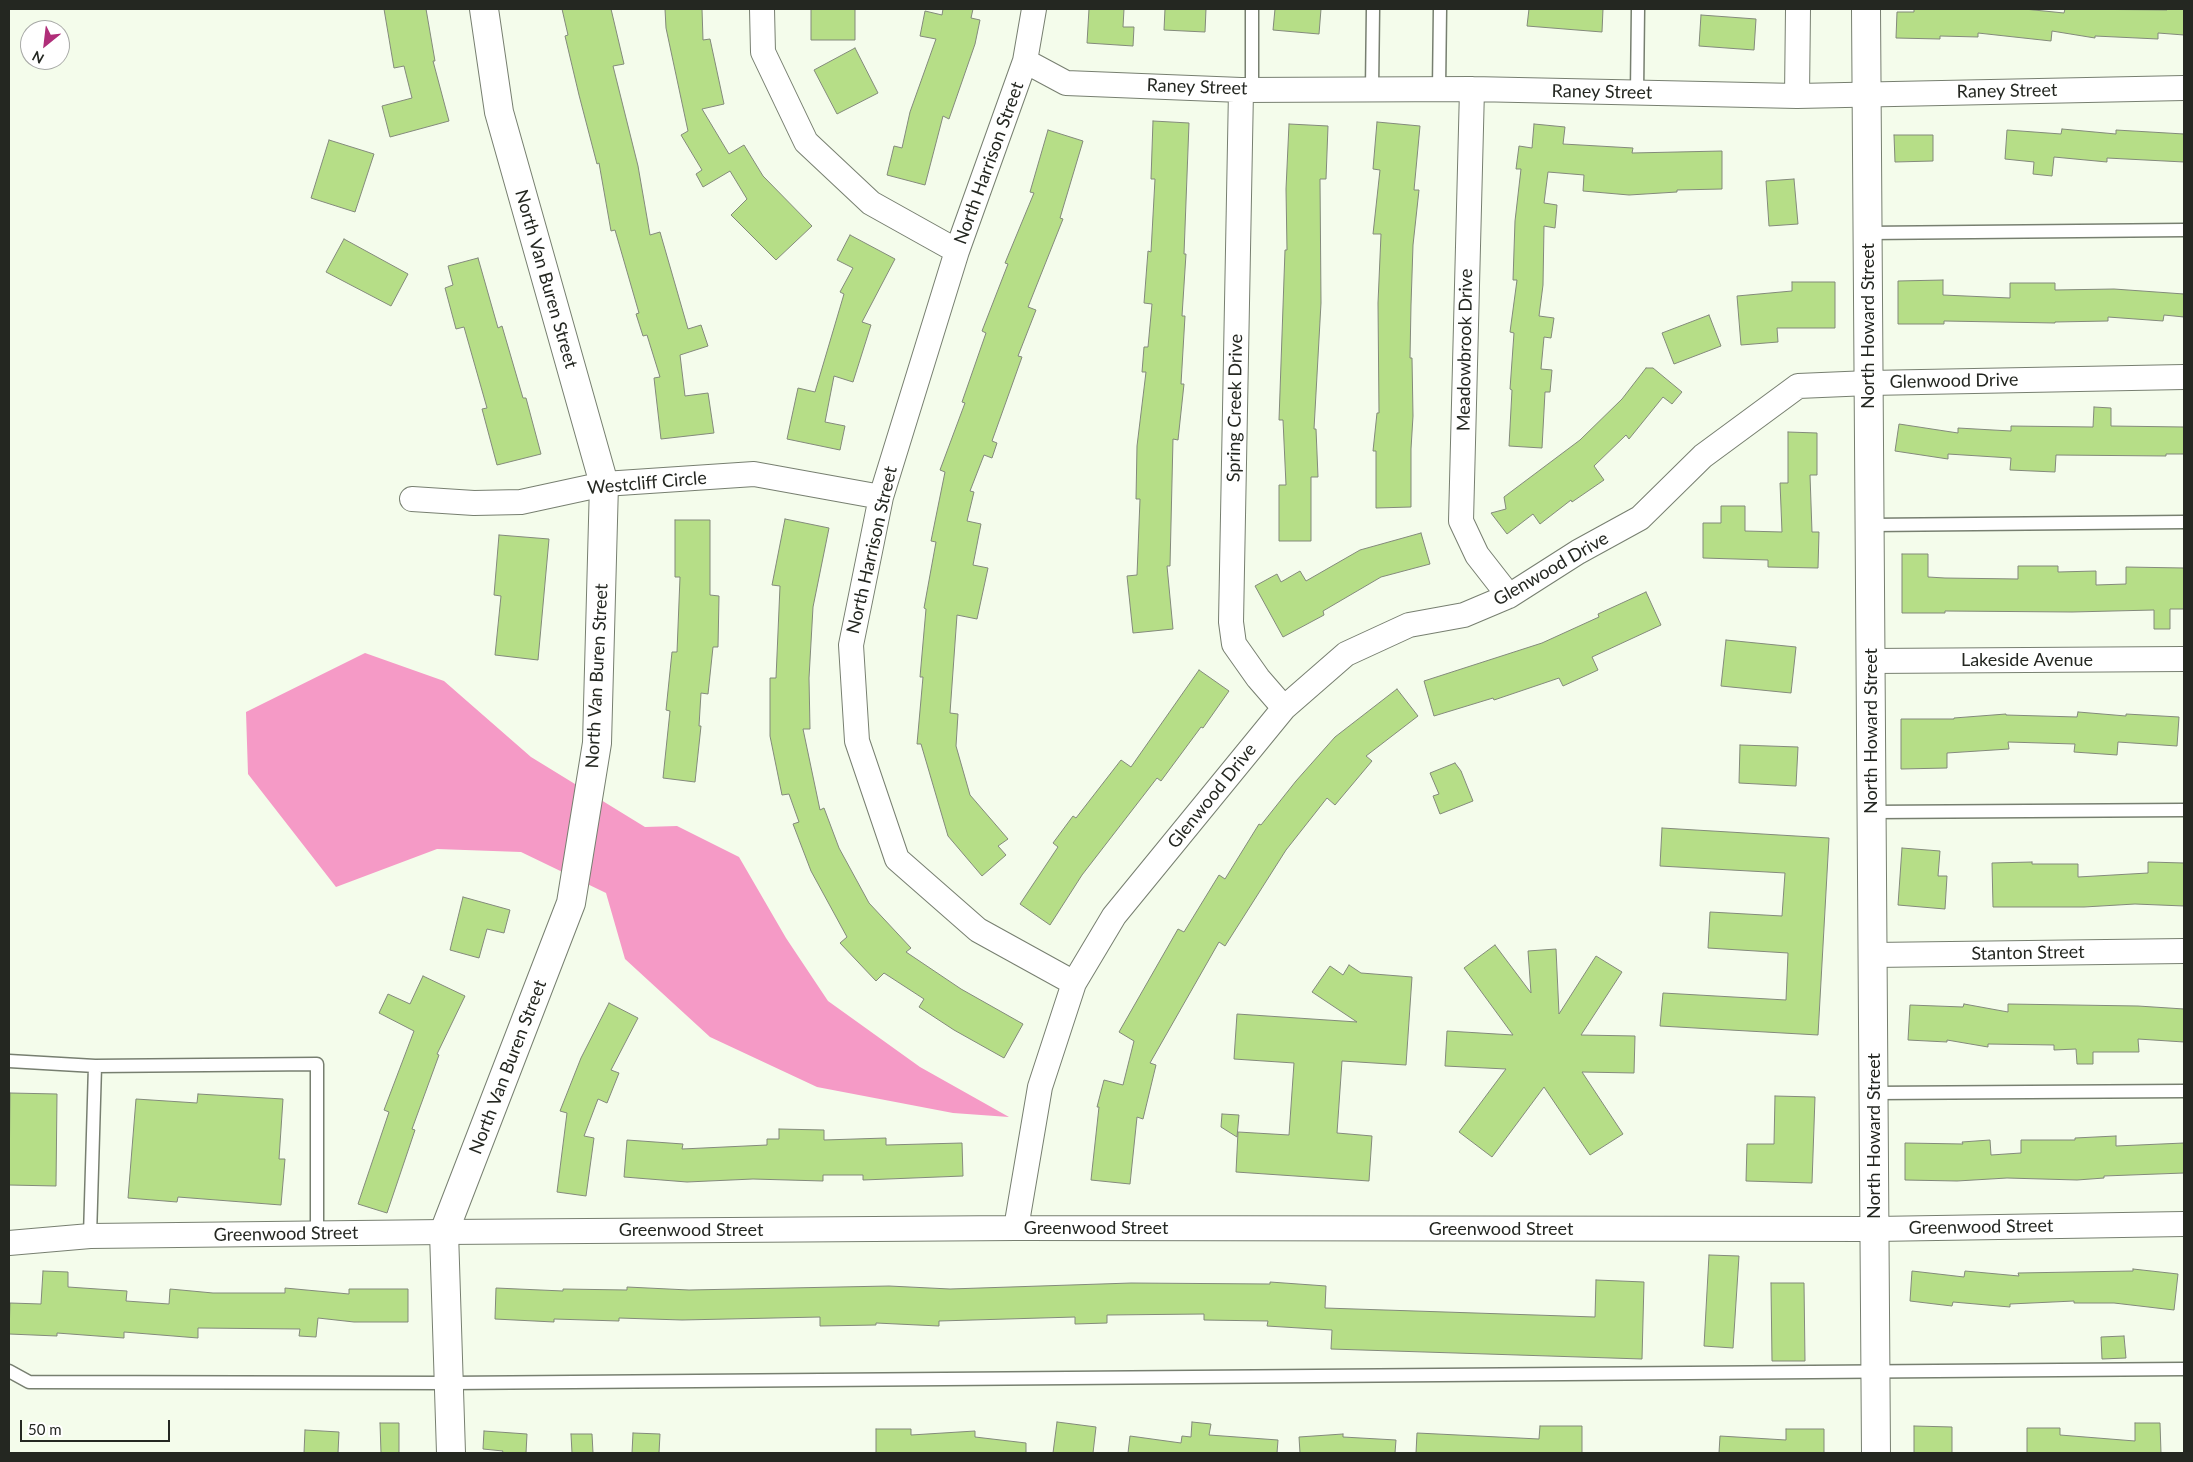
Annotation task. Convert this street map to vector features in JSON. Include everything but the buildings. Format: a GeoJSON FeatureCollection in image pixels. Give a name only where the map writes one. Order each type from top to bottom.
{"type":"FeatureCollection","features":[{"type":"Feature","properties":{"kind":"street","name":"North Van Buren Street"},"geometry":{"type":"LineString","coordinates":[[451,1453],[444,1232],[571,903],[597,743],[604,484],[499,112],[484,9]]}},
{"type":"Feature","properties":{"kind":"street"},"geometry":{"type":"LineString","coordinates":[[762,9],[763,52],[806,142],[870,203],[957,251]]}},
{"type":"Feature","properties":{"kind":"street","name":"North Harrison Street"},"geometry":{"type":"LineString","coordinates":[[1034,9],[1025,61],[957,251],[880,497],[851,645],[857,741],[897,860],[978,930],[1074,983]]}},
{"type":"Feature","properties":{"kind":"street"},"geometry":{"type":"LineString","coordinates":[[1797,96],[1798,9]]}},
{"type":"Feature","properties":{"kind":"street","name":"North Howard Street"},"geometry":{"type":"LineString","coordinates":[[1866,9],[1876,1453]]}},
{"type":"Feature","properties":{"kind":"street","name":"Raney Street"},"geometry":{"type":"LineString","coordinates":[[1025,61],[1066,83],[1246,89],[1472,89],[1797,96],[2184,88]]}},
{"type":"Feature","properties":{"kind":"street","name":"Spring Creek Drive"},"geometry":{"type":"LineString","coordinates":[[1246,89],[1231,622],[1234,644],[1284,708]]}},
{"type":"Feature","properties":{"kind":"street","name":"Meadowbrook Drive"},"geometry":{"type":"LineString","coordinates":[[1472,89],[1461,521],[1477,555],[1509,596]]}},
{"type":"Feature","properties":{"kind":"street","name":"Glenwood Drive"},"geometry":{"type":"LineString","coordinates":[[1016,1228],[1040,1087],[1074,983],[1114,916],[1284,708],[1346,654],[1409,625],[1464,614],[1509,596],[1578,552],[1640,518],[1703,456],[1798,386],[2184,376]]}},
{"type":"Feature","properties":{"kind":"street","name":"Westcliff Circle"},"geometry":{"type":"LineString","coordinates":[[412,499],[474,503],[521,502],[604,484],[754,474],[880,497]]}},
{"type":"Feature","properties":{"kind":"street","name":"Lakeside Avenue"},"geometry":{"type":"LineString","coordinates":[[1870,661],[2184,658]]}},
{"type":"Feature","properties":{"kind":"street","name":"Stanton Street"},"geometry":{"type":"LineString","coordinates":[[1873,955],[2184,951]]}},
{"type":"Feature","properties":{"kind":"street","name":"Greenwood Street"},"geometry":{"type":"LineString","coordinates":[[9,1243],[90,1236],[444,1232],[1016,1228],[1875,1229],[2184,1224]]}},
{"type":"Feature","properties":{"kind":"lane"},"geometry":{"type":"LineString","coordinates":[[1246,89],[1252,9]]}},
{"type":"Feature","properties":{"kind":"lane"},"geometry":{"type":"LineString","coordinates":[[1372,89],[1373,9]]}},
{"type":"Feature","properties":{"kind":"lane"},"geometry":{"type":"LineString","coordinates":[[1439,89],[1440,9]]}},
{"type":"Feature","properties":{"kind":"lane"},"geometry":{"type":"LineString","coordinates":[[1637,92],[1638,9]]}},
{"type":"Feature","properties":{"kind":"lane"},"geometry":{"type":"LineString","coordinates":[[1867,233],[2184,230]]}},
{"type":"Feature","properties":{"kind":"lane"},"geometry":{"type":"LineString","coordinates":[[1870,525],[2184,522]]}},
{"type":"Feature","properties":{"kind":"lane"},"geometry":{"type":"LineString","coordinates":[[1872,812],[2184,810]]}},
{"type":"Feature","properties":{"kind":"lane"},"geometry":{"type":"LineString","coordinates":[[9,1061],[95,1066],[317,1064],[317,1234]]}},
{"type":"Feature","properties":{"kind":"lane"},"geometry":{"type":"LineString","coordinates":[[90,1236],[95,1066]]}},
{"type":"Feature","properties":{"kind":"lane"},"geometry":{"type":"LineString","coordinates":[[1874,1093],[2184,1091]]}},
{"type":"Feature","properties":{"kind":"lane"},"geometry":{"type":"LineString","coordinates":[[9,1371],[29,1382],[449,1383],[2184,1369]]}},
{"type":"Feature","properties":{"kind":"shaded area"},"geometry":{"type":"Polygon","coordinates":[[[365,653],[444,681],[531,757],[645,827],[677,826],[739,857],[786,938],[828,1001],[920,1067],[1009,1117],[953,1113],[817,1087],[710,1037],[625,959],[606,893],[521,852],[437,849],[336,887],[248,774],[246,712],[365,653]]]}}]}
